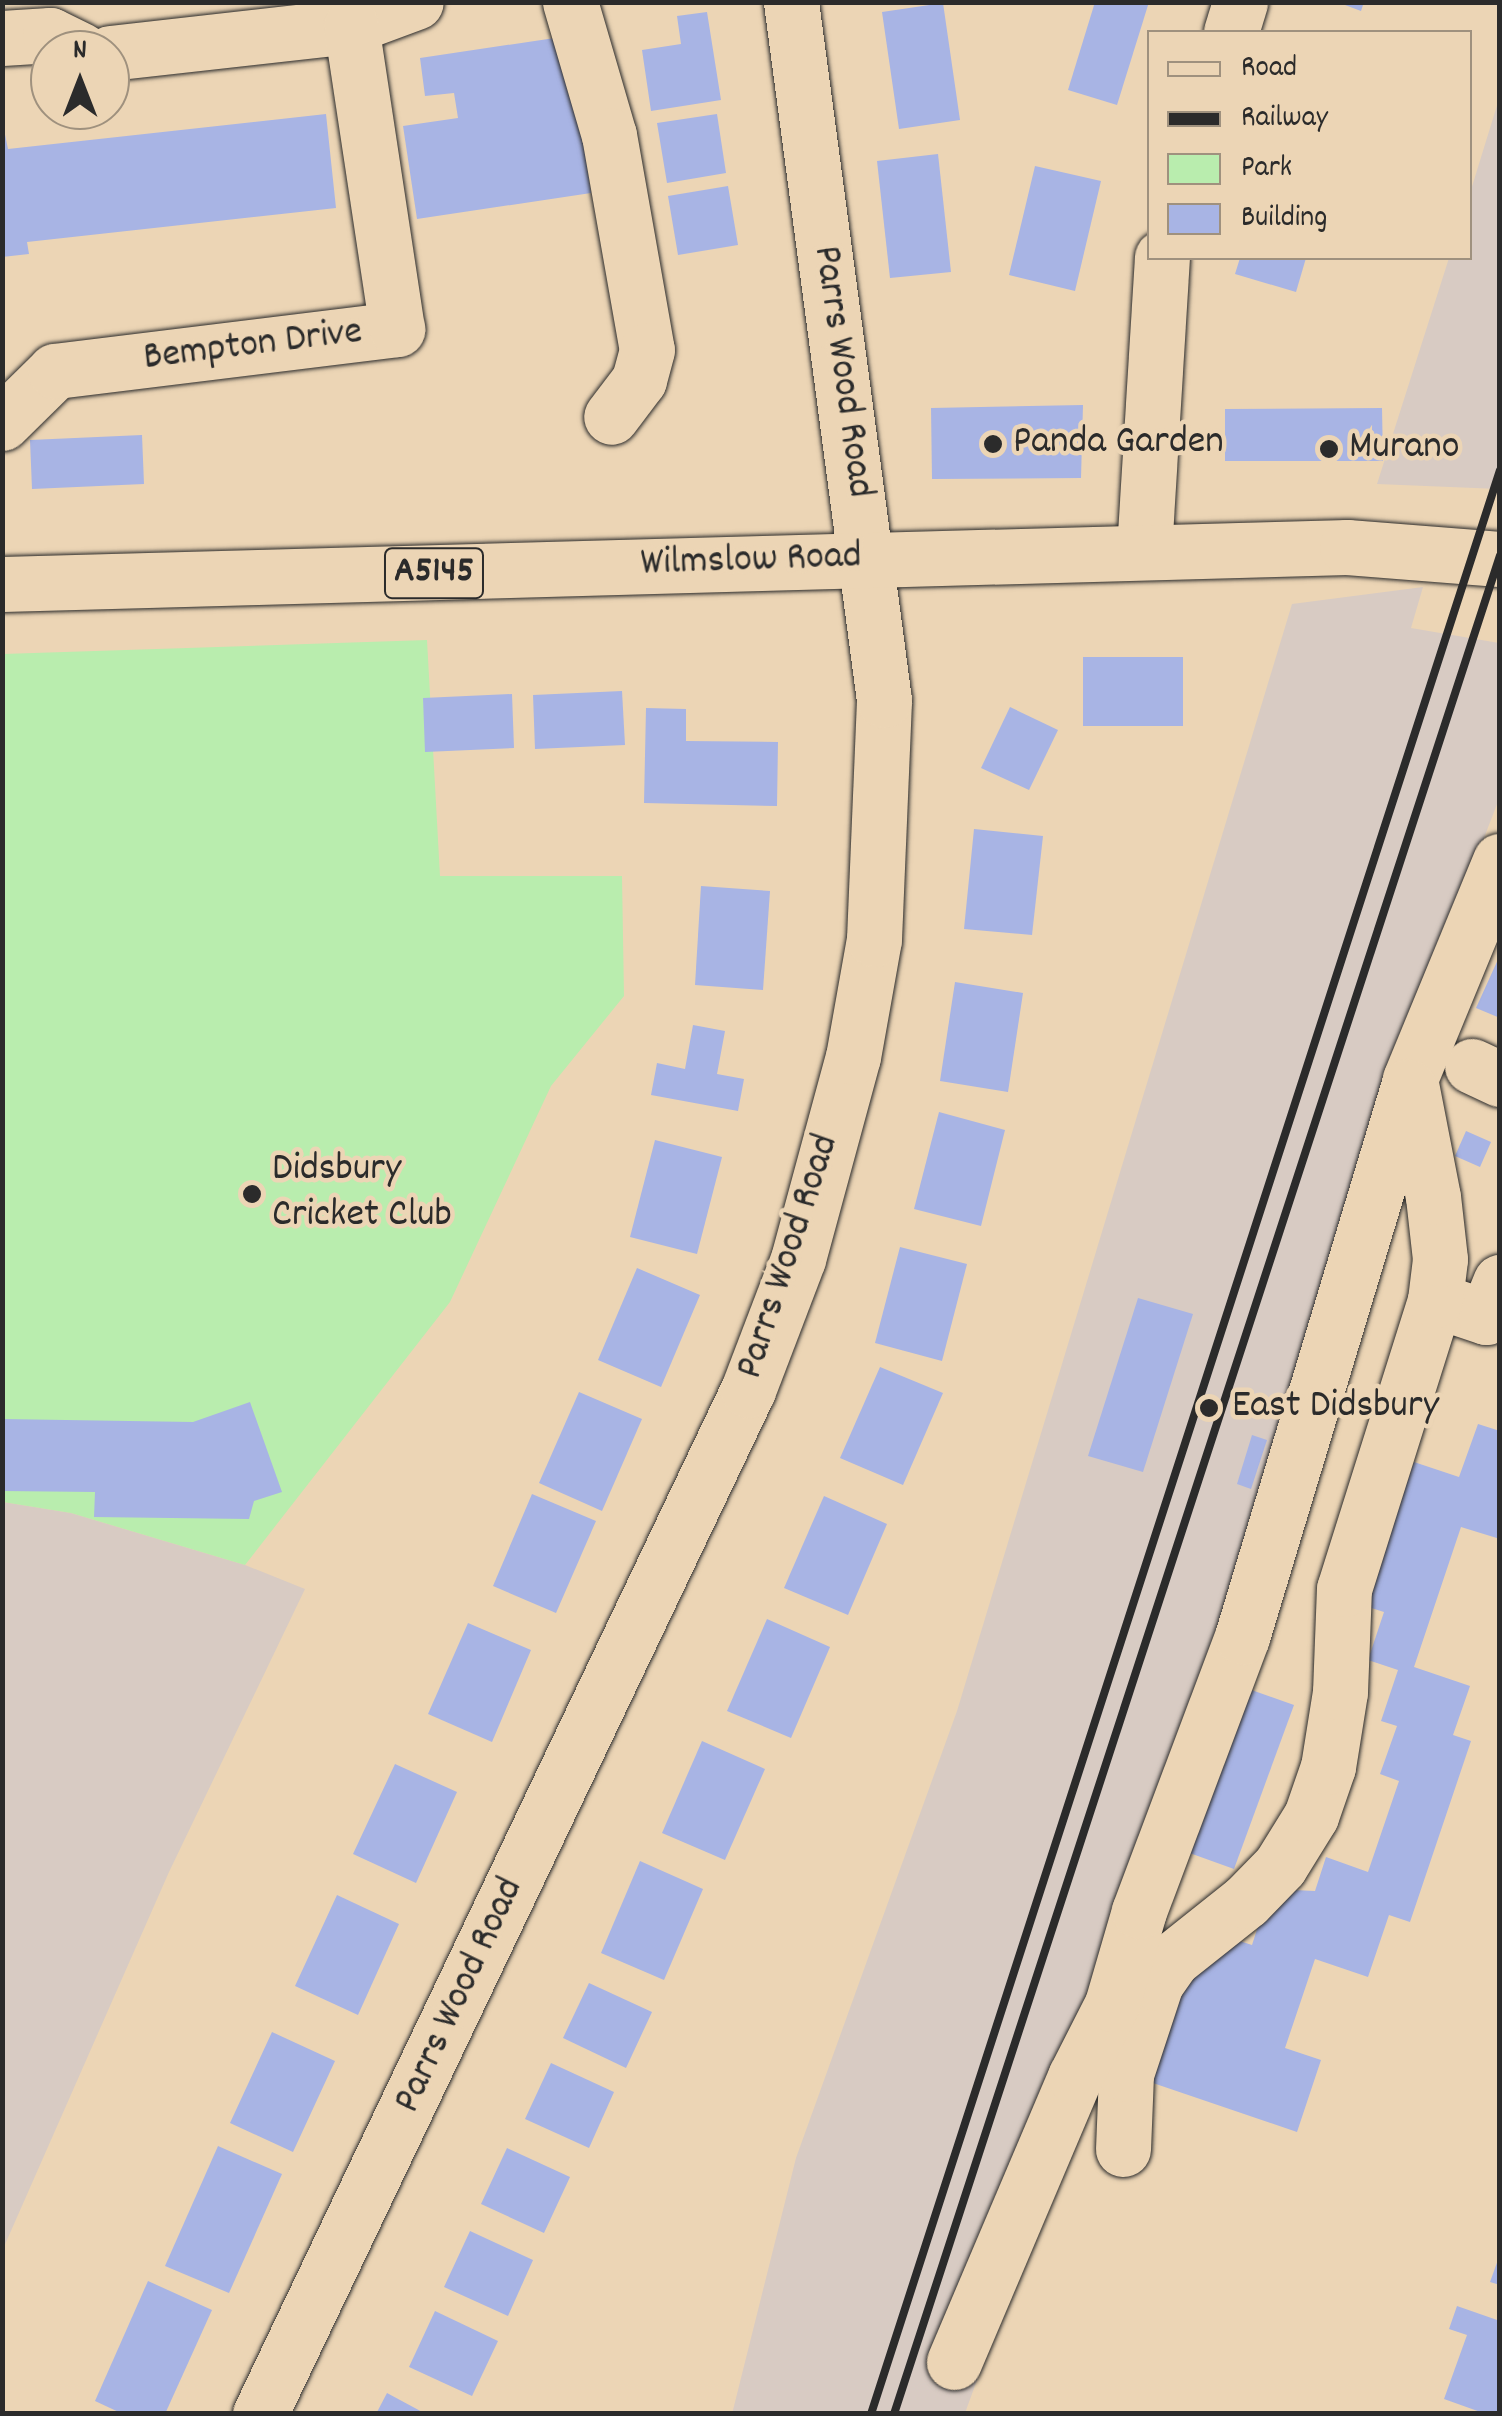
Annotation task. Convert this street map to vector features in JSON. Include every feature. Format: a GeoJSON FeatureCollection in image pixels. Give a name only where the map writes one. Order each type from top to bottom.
{"type":"FeatureCollection","features":[{"type":"Feature","properties":{"kind":"street"},"geometry":{"type":"LineString","coordinates":[[130,50],[351,26],[416,2]]}},
{"type":"Feature","properties":{"kind":"street"},"geometry":{"type":"LineString","coordinates":[[570,2],[609,135],[647,350],[639,380],[611,417]]}},
{"type":"Feature","properties":{"kind":"street","name":"Parrs Wood Road"},"geometry":{"type":"LineString","coordinates":[[260,2414],[748,1390],[798,1258],[854,1058],[874,939],[884,700],[791,2]]}},
{"type":"Feature","properties":{"kind":"street"},"geometry":{"type":"LineString","coordinates":[[1231,30],[1240,2]]}},
{"type":"Feature","properties":{"kind":"street","name":"Bempton Drive"},"geometry":{"type":"LineString","coordinates":[[2,422],[54,371],[397,329],[351,26]]}},
{"type":"Feature","properties":{"kind":"street"},"geometry":{"type":"LineString","coordinates":[[2,38],[30,36]]}},
{"type":"Feature","properties":{"kind":"street"},"geometry":{"type":"LineString","coordinates":[[1144,551],[1162,260]]}},
{"type":"Feature","properties":{"kind":"street","name":"Wilmslow Road"},"geometry":{"type":"LineString","coordinates":[[2,584],[1347,547],[1500,559]]}},
{"type":"Feature","properties":{"kind":"street"},"geometry":{"type":"LineString","coordinates":[[954,2362],[1075,2077],[1112,2004],[1139,1911],[1242,1637],[1410,1079],[1500,861]]}},
{"type":"Feature","properties":{"kind":"street"},"geometry":{"type":"LineString","coordinates":[[1123,2149],[1126,2074],[1156,1983],[1172,1960],[1264,1885],[1311,1816],[1333,1743],[1344,1589],[1435,1300],[1440,1259],[1434,1198],[1410,1079]]}},
{"type":"Feature","properties":{"kind":"street"},"geometry":{"type":"LineString","coordinates":[[1435,1300],[1486,1318],[1500,1282]]}},
{"type":"Feature","properties":{"kind":"shaded area"},"geometry":{"type":"Polygon","coordinates":[[[1499,99],[1499,489],[1377,484],[1448,260],[1472,260],[1472,187],[1499,99]]]}},
{"type":"Feature","properties":{"kind":"shaded area"},"geometry":{"type":"Polygon","coordinates":[[[1423,587],[1411,628],[1499,643],[1499,799],[1385,1094],[1069,2130],[965,2413],[732,2414],[796,2158],[957,1711],[1292,604],[1423,587]]]}},
{"type":"Feature","properties":{"kind":"shaded area"},"geometry":{"type":"Polygon","coordinates":[[[3,1502],[71,1513],[245,1565],[305,1589],[169,1872],[3,2249],[3,1502]]]}},
{"type":"Feature","properties":{"kind":"green space","name":"Didsbury Cricket Club"},"geometry":{"type":"Polygon","coordinates":[[[427,640],[440,876],[622,876],[624,996],[551,1086],[450,1302],[245,1565],[71,1513],[3,1502],[3,654],[427,640]]]}},
{"type":"Feature","properties":{"kind":"building"},"geometry":{"type":"Polygon","coordinates":[[[1095,2],[1149,2],[1117,105],[1068,90],[1095,2]]]}},
{"type":"Feature","properties":{"kind":"building"},"geometry":{"type":"Polygon","coordinates":[[[1337,2],[1364,2],[1361,11],[1337,2]]]}},
{"type":"Feature","properties":{"kind":"building"},"geometry":{"type":"Polygon","coordinates":[[[943,3],[960,120],[899,129],[882,12],[943,3]]]}},
{"type":"Feature","properties":{"kind":"building"},"geometry":{"type":"Polygon","coordinates":[[[707,12],[721,100],[651,111],[642,50],[681,44],[677,16],[707,12]]]}},
{"type":"Feature","properties":{"kind":"building"},"geometry":{"type":"Polygon","coordinates":[[[568,36],[591,193],[417,219],[403,126],[458,118],[454,93],[425,96],[420,58],[568,36]]]}},
{"type":"Feature","properties":{"kind":"building"},"geometry":{"type":"Polygon","coordinates":[[[326,114],[336,208],[27,242],[29,254],[2,257],[2,120],[8,149],[326,114]]]}},
{"type":"Feature","properties":{"kind":"building"},"geometry":{"type":"Polygon","coordinates":[[[717,114],[726,173],[667,183],[657,123],[717,114]]]}},
{"type":"Feature","properties":{"kind":"building"},"geometry":{"type":"Polygon","coordinates":[[[938,154],[951,272],[890,278],[877,161],[938,154]]]}},
{"type":"Feature","properties":{"kind":"building"},"geometry":{"type":"Polygon","coordinates":[[[1035,166],[1101,181],[1075,291],[1009,275],[1035,166]]]}},
{"type":"Feature","properties":{"kind":"building"},"geometry":{"type":"Polygon","coordinates":[[[728,186],[738,245],[678,255],[668,196],[728,186]]]}},
{"type":"Feature","properties":{"kind":"building"},"geometry":{"type":"Polygon","coordinates":[[[1239,260],[1305,260],[1296,292],[1235,274],[1239,260]]]}},
{"type":"Feature","properties":{"kind":"building"},"geometry":{"type":"Polygon","coordinates":[[[1083,405],[1081,478],[932,479],[931,408],[1083,405]]]}},
{"type":"Feature","properties":{"kind":"building"},"geometry":{"type":"Polygon","coordinates":[[[1382,408],[1383,461],[1225,461],[1225,409],[1382,408]]]}},
{"type":"Feature","properties":{"kind":"building"},"geometry":{"type":"Polygon","coordinates":[[[142,435],[144,484],[32,489],[30,440],[142,435]]]}},
{"type":"Feature","properties":{"kind":"building"},"geometry":{"type":"Polygon","coordinates":[[[1083,657],[1183,657],[1183,726],[1083,726],[1083,657]]]}},
{"type":"Feature","properties":{"kind":"building"},"geometry":{"type":"Polygon","coordinates":[[[622,691],[625,745],[535,749],[533,695],[622,691]]]}},
{"type":"Feature","properties":{"kind":"building"},"geometry":{"type":"Polygon","coordinates":[[[512,694],[514,748],[425,752],[423,698],[512,694]]]}},
{"type":"Feature","properties":{"kind":"building"},"geometry":{"type":"Polygon","coordinates":[[[1010,707],[1058,730],[1029,790],[981,768],[1010,707]]]}},
{"type":"Feature","properties":{"kind":"building"},"geometry":{"type":"Polygon","coordinates":[[[646,708],[686,709],[686,741],[778,742],[777,806],[644,803],[646,708]]]}},
{"type":"Feature","properties":{"kind":"building"},"geometry":{"type":"Polygon","coordinates":[[[974,829],[1043,836],[1032,935],[964,929],[974,829]]]}},
{"type":"Feature","properties":{"kind":"building"},"geometry":{"type":"Polygon","coordinates":[[[701,886],[770,891],[763,990],[695,985],[701,886]]]}},
{"type":"Feature","properties":{"kind":"building"},"geometry":{"type":"Polygon","coordinates":[[[1500,955],[1500,1018],[1476,1008],[1500,955]]]}},
{"type":"Feature","properties":{"kind":"building"},"geometry":{"type":"Polygon","coordinates":[[[955,982],[1023,993],[1008,1092],[940,1081],[955,982]]]}},
{"type":"Feature","properties":{"kind":"building"},"geometry":{"type":"Polygon","coordinates":[[[693,1025],[725,1031],[717,1074],[744,1079],[738,1111],[651,1095],[657,1063],[685,1069],[693,1025]]]}},
{"type":"Feature","properties":{"kind":"building"},"geometry":{"type":"Polygon","coordinates":[[[939,1112],[1005,1130],[981,1226],[914,1209],[939,1112]]]}},
{"type":"Feature","properties":{"kind":"building"},"geometry":{"type":"Polygon","coordinates":[[[1466,1131],[1491,1142],[1480,1167],[1455,1156],[1466,1131]]]}},
{"type":"Feature","properties":{"kind":"building"},"geometry":{"type":"Polygon","coordinates":[[[655,1140],[722,1157],[697,1254],[630,1237],[655,1140]]]}},
{"type":"Feature","properties":{"kind":"building"},"geometry":{"type":"Polygon","coordinates":[[[900,1247],[967,1264],[942,1361],[875,1343],[900,1247]]]}},
{"type":"Feature","properties":{"kind":"building"},"geometry":{"type":"Polygon","coordinates":[[[637,1268],[700,1295],[661,1387],[598,1360],[637,1268]]]}},
{"type":"Feature","properties":{"kind":"building"},"geometry":{"type":"Polygon","coordinates":[[[1138,1298],[1193,1314],[1143,1472],[1088,1456],[1138,1298]]]}},
{"type":"Feature","properties":{"kind":"building"},"geometry":{"type":"Polygon","coordinates":[[[880,1367],[943,1393],[903,1485],[840,1458],[880,1367]]]}},
{"type":"Feature","properties":{"kind":"building"},"geometry":{"type":"Polygon","coordinates":[[[579,1392],[642,1419],[602,1511],[539,1483],[579,1392]]]}},
{"type":"Feature","properties":{"kind":"building"},"geometry":{"type":"Polygon","coordinates":[[[250,1402],[282,1492],[254,1501],[249,1519],[94,1517],[95,1492],[2,1491],[2,1419],[193,1422],[250,1402]]]}},
{"type":"Feature","properties":{"kind":"building"},"geometry":{"type":"Polygon","coordinates":[[[1478,1424],[1500,1431],[1500,1539],[1461,1527],[1414,1667],[1470,1686],[1453,1735],[1471,1741],[1410,1922],[1389,1915],[1368,1977],[1315,1959],[1285,2048],[1321,2060],[1297,2132],[1150,2082],[1184,1981],[1221,1935],[1252,1945],[1270,1889],[1315,1891],[1326,1857],[1368,1872],[1399,1781],[1380,1774],[1397,1726],[1381,1721],[1398,1670],[1368,1660],[1384,1612],[1365,1606],[1414,1462],[1459,1477],[1478,1424]]]}},
{"type":"Feature","properties":{"kind":"building"},"geometry":{"type":"Polygon","coordinates":[[[1252,1435],[1267,1440],[1251,1489],[1237,1484],[1252,1435]]]}},
{"type":"Feature","properties":{"kind":"building"},"geometry":{"type":"Polygon","coordinates":[[[532,1494],[596,1521],[556,1613],[493,1586],[532,1494]]]}},
{"type":"Feature","properties":{"kind":"building"},"geometry":{"type":"Polygon","coordinates":[[[824,1496],[887,1524],[848,1615],[784,1588],[824,1496]]]}},
{"type":"Feature","properties":{"kind":"building"},"geometry":{"type":"Polygon","coordinates":[[[767,1619],[830,1647],[791,1738],[727,1711],[767,1619]]]}},
{"type":"Feature","properties":{"kind":"building"},"geometry":{"type":"Polygon","coordinates":[[[468,1623],[531,1650],[492,1742],[428,1714],[468,1623]]]}},
{"type":"Feature","properties":{"kind":"building"},"geometry":{"type":"Polygon","coordinates":[[[1243,1687],[1294,1705],[1234,1869],[1184,1851],[1243,1687]]]}},
{"type":"Feature","properties":{"kind":"building"},"geometry":{"type":"Polygon","coordinates":[[[702,1741],[765,1769],[725,1860],[662,1833],[702,1741]]]}},
{"type":"Feature","properties":{"kind":"building"},"geometry":{"type":"Polygon","coordinates":[[[395,1764],[457,1792],[416,1883],[353,1854],[395,1764]]]}},
{"type":"Feature","properties":{"kind":"building"},"geometry":{"type":"Polygon","coordinates":[[[640,1861],[703,1889],[664,1980],[601,1953],[640,1861]]]}},
{"type":"Feature","properties":{"kind":"building"},"geometry":{"type":"Polygon","coordinates":[[[337,1895],[399,1924],[358,2015],[295,1986],[337,1895]]]}},
{"type":"Feature","properties":{"kind":"building"},"geometry":{"type":"Polygon","coordinates":[[[589,1983],[652,2012],[626,2068],[563,2038],[589,1983]]]}},
{"type":"Feature","properties":{"kind":"building"},"geometry":{"type":"Polygon","coordinates":[[[272,2032],[335,2061],[293,2152],[230,2123],[272,2032]]]}},
{"type":"Feature","properties":{"kind":"building"},"geometry":{"type":"Polygon","coordinates":[[[551,2063],[614,2092],[589,2148],[525,2119],[551,2063]]]}},
{"type":"Feature","properties":{"kind":"building"},"geometry":{"type":"Polygon","coordinates":[[[218,2146],[282,2174],[229,2293],[165,2266],[218,2146]]]}},
{"type":"Feature","properties":{"kind":"building"},"geometry":{"type":"Polygon","coordinates":[[[507,2148],[570,2177],[544,2233],[481,2204],[507,2148]]]}},
{"type":"Feature","properties":{"kind":"building"},"geometry":{"type":"Polygon","coordinates":[[[470,2231],[533,2260],[508,2316],[444,2287],[470,2231]]]}},
{"type":"Feature","properties":{"kind":"building"},"geometry":{"type":"Polygon","coordinates":[[[1500,2257],[1500,2285],[1490,2282],[1500,2257]]]}},
{"type":"Feature","properties":{"kind":"building"},"geometry":{"type":"Polygon","coordinates":[[[148,2281],[212,2310],[165,2414],[123,2414],[95,2401],[148,2281]]]}},
{"type":"Feature","properties":{"kind":"building"},"geometry":{"type":"Polygon","coordinates":[[[1457,2306],[1500,2321],[1500,2414],[1486,2414],[1444,2399],[1467,2335],[1449,2329],[1457,2306]]]}},
{"type":"Feature","properties":{"kind":"building"},"geometry":{"type":"Polygon","coordinates":[[[435,2311],[498,2341],[472,2396],[409,2367],[435,2311]]]}},
{"type":"Feature","properties":{"kind":"building"},"geometry":{"type":"Polygon","coordinates":[[[387,2393],[426,2414],[376,2414],[387,2393]]]}},
{"type":"Feature","properties":{"kind":"railway"},"geometry":{"type":"LineString","coordinates":[[871,2414],[1500,470]]}},
{"type":"Feature","properties":{"kind":"railway"},"geometry":{"type":"LineString","coordinates":[[894,2414],[1500,555]]}},
{"type":"Feature","properties":{"kind":"place","name":"Panda Garden"},"geometry":{"type":"Point","coordinates":[993,444]}},
{"type":"Feature","properties":{"kind":"place","name":"Murano"},"geometry":{"type":"Point","coordinates":[1329,449]}},
{"type":"Feature","properties":{"kind":"place","name":"Didsbury Cricket Club"},"geometry":{"type":"Point","coordinates":[252,1194]}},
{"type":"Feature","properties":{"kind":"place","name":"East Didsbury"},"geometry":{"type":"Point","coordinates":[1209,1408]}}]}
